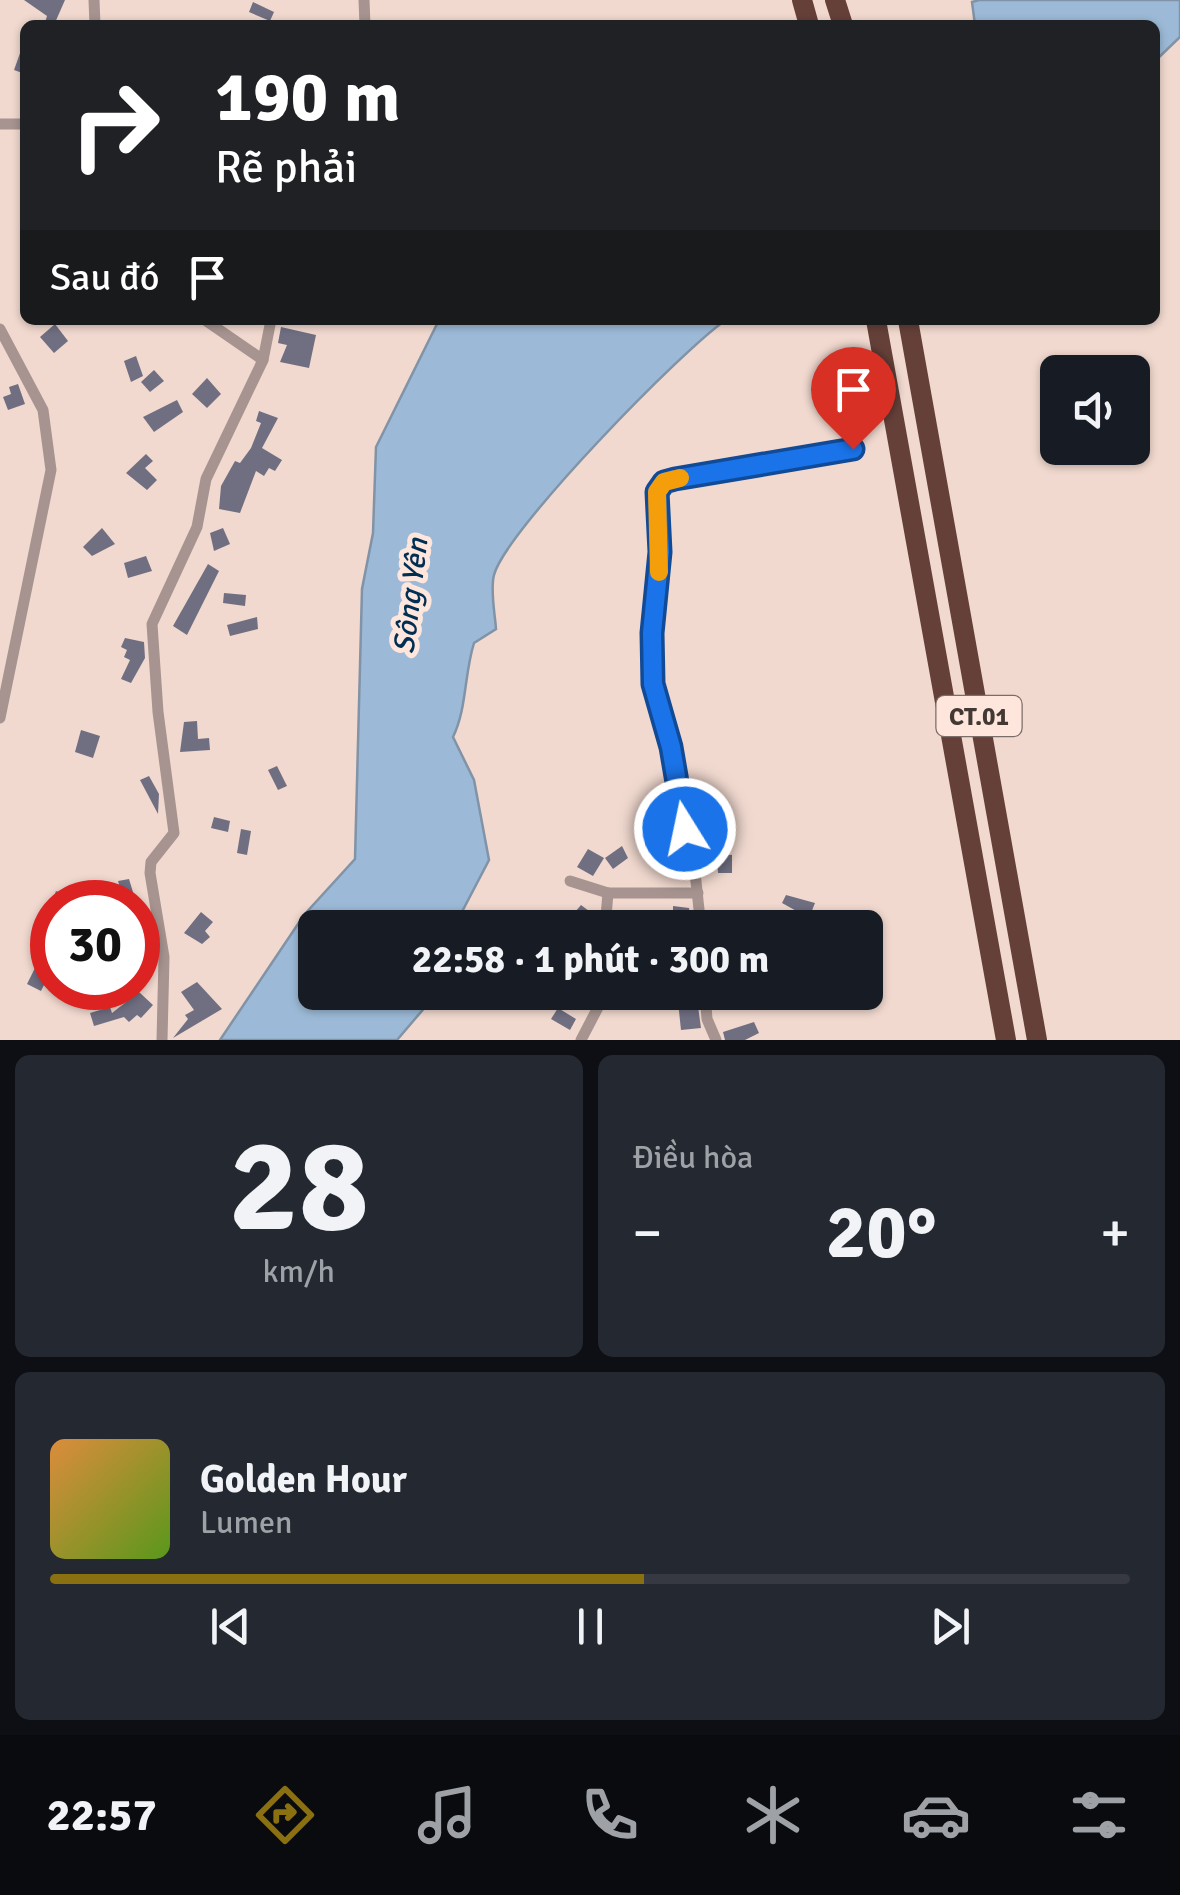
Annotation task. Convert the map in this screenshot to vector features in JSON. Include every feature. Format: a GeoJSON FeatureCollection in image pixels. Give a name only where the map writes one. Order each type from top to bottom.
{"type":"FeatureCollection","features":[{"type":"Feature","properties":{"kind":"highway","name":"CT.01"},"geometry":{"type":"LineString","coordinates":[[877,325],[1006,1040]]}},
{"type":"Feature","properties":{"kind":"highway","name":"CT.01"},"geometry":{"type":"LineString","coordinates":[[909,325],[1036,1040]]}},
{"type":"Feature","properties":{"kind":"street"},"geometry":{"type":"LineString","coordinates":[[212,325],[263,360]]}},
{"type":"Feature","properties":{"kind":"street"},"geometry":{"type":"LineString","coordinates":[[162,1040],[164,957],[150,874],[152,862],[174,833],[158,712],[152,624],[198,527],[206,479],[263,360],[270,325]]}},
{"type":"Feature","properties":{"kind":"street"},"geometry":{"type":"LineString","coordinates":[[0,330],[43,410],[52,470],[0,718]]}},
{"type":"Feature","properties":{"kind":"street"},"geometry":{"type":"LineString","coordinates":[[699,910],[671,747],[653,684],[652,633],[660,552],[657,492],[664,482],[675,479],[853,449]]}},
{"type":"Feature","properties":{"kind":"street"},"geometry":{"type":"LineString","coordinates":[[570,881],[608,893],[698,893]]}},
{"type":"Feature","properties":{"kind":"street"},"geometry":{"type":"LineString","coordinates":[[607,910],[608,893]]}},
{"type":"Feature","properties":{"kind":"street"},"geometry":{"type":"LineString","coordinates":[[581,1040],[597,1010]]}},
{"type":"Feature","properties":{"kind":"street"},"geometry":{"type":"LineString","coordinates":[[706,1010],[716,1040]]}},
{"type":"Feature","properties":{"kind":"water"},"geometry":{"type":"Polygon","coordinates":[[[1180,0],[1180,37],[1160,56],[1160,20],[974,20],[972,2],[1180,0]]]}},
{"type":"Feature","properties":{"kind":"water","name":"Sông Yên"},"geometry":{"type":"Polygon","coordinates":[[[437,325],[720,325],[637,401],[561,482],[505,553],[494,575],[496,629],[474,643],[461,715],[453,737],[474,780],[489,860],[463,910],[309,910],[355,859],[362,589],[373,533],[376,447],[437,325]]]}},
{"type":"Feature","properties":{"kind":"water"},"geometry":{"type":"Polygon","coordinates":[[[298,924],[298,1010],[423,1010],[397,1040],[220,1040],[298,924]]]}},
{"type":"Feature","properties":{"kind":"building"},"geometry":{"type":"Polygon","coordinates":[[[24,0],[65,0],[56,20],[46,20],[47,16],[24,0]]]}},
{"type":"Feature","properties":{"kind":"building"},"geometry":{"type":"Polygon","coordinates":[[[253,2],[274,12],[268,20],[249,12],[253,2]]]}},
{"type":"Feature","properties":{"kind":"building"},"geometry":{"type":"Polygon","coordinates":[[[56,325],[68,341],[54,353],[40,337],[56,325]]]}},
{"type":"Feature","properties":{"kind":"building"},"geometry":{"type":"Polygon","coordinates":[[[281,327],[316,335],[309,368],[280,362],[287,345],[278,343],[281,327]]]}},
{"type":"Feature","properties":{"kind":"building"},"geometry":{"type":"Polygon","coordinates":[[[136,356],[143,376],[131,382],[124,361],[136,356]]]}},
{"type":"Feature","properties":{"kind":"building"},"geometry":{"type":"Polygon","coordinates":[[[154,370],[164,381],[150,392],[141,382],[154,370]]]}},
{"type":"Feature","properties":{"kind":"building"},"geometry":{"type":"Polygon","coordinates":[[[207,378],[221,394],[207,408],[192,394],[207,378]]]}},
{"type":"Feature","properties":{"kind":"building"},"geometry":{"type":"Polygon","coordinates":[[[18,384],[25,404],[8,410],[3,397],[11,394],[9,387],[18,384]]]}},
{"type":"Feature","properties":{"kind":"building"},"geometry":{"type":"Polygon","coordinates":[[[177,400],[183,412],[154,432],[143,417],[177,400]]]}},
{"type":"Feature","properties":{"kind":"building"},"geometry":{"type":"Polygon","coordinates":[[[259,411],[278,418],[262,448],[282,460],[275,471],[269,468],[264,476],[256,471],[240,513],[219,509],[221,486],[235,461],[240,463],[251,448],[261,423],[256,421],[259,411]]]}},
{"type":"Feature","properties":{"kind":"building"},"geometry":{"type":"Polygon","coordinates":[[[146,454],[153,461],[145,468],[157,480],[147,490],[126,473],[146,454]]]}},
{"type":"Feature","properties":{"kind":"building"},"geometry":{"type":"Polygon","coordinates":[[[102,528],[115,544],[92,556],[83,547],[102,528]]]}},
{"type":"Feature","properties":{"kind":"building"},"geometry":{"type":"Polygon","coordinates":[[[223,528],[230,544],[214,551],[210,533],[223,528]]]}},
{"type":"Feature","properties":{"kind":"building"},"geometry":{"type":"Polygon","coordinates":[[[146,556],[152,571],[128,578],[124,563],[146,556]]]}},
{"type":"Feature","properties":{"kind":"building"},"geometry":{"type":"Polygon","coordinates":[[[208,564],[219,571],[187,635],[173,626],[208,564]]]}},
{"type":"Feature","properties":{"kind":"building"},"geometry":{"type":"Polygon","coordinates":[[[224,593],[246,595],[245,606],[223,603],[224,593]]]}},
{"type":"Feature","properties":{"kind":"building"},"geometry":{"type":"Polygon","coordinates":[[[257,617],[258,629],[230,636],[227,625],[257,617]]]}},
{"type":"Feature","properties":{"kind":"building"},"geometry":{"type":"Polygon","coordinates":[[[125,638],[144,642],[145,658],[131,683],[121,679],[130,660],[124,657],[127,650],[121,647],[125,638]]]}},
{"type":"Feature","properties":{"kind":"building"},"geometry":{"type":"Polygon","coordinates":[[[197,721],[198,739],[209,738],[210,750],[180,752],[184,722],[197,721]]]}},
{"type":"Feature","properties":{"kind":"building"},"geometry":{"type":"Polygon","coordinates":[[[81,730],[100,736],[93,758],[75,752],[81,730]]]}},
{"type":"Feature","properties":{"kind":"building"},"geometry":{"type":"Polygon","coordinates":[[[277,766],[287,786],[278,790],[268,770],[277,766]]]}},
{"type":"Feature","properties":{"kind":"building"},"geometry":{"type":"Polygon","coordinates":[[[149,776],[159,794],[158,814],[140,780],[149,776]]]}},
{"type":"Feature","properties":{"kind":"building"},"geometry":{"type":"Polygon","coordinates":[[[214,817],[230,821],[228,832],[211,828],[214,817]]]}},
{"type":"Feature","properties":{"kind":"building"},"geometry":{"type":"Polygon","coordinates":[[[241,829],[251,831],[247,855],[237,853],[241,829]]]}},
{"type":"Feature","properties":{"kind":"building"},"geometry":{"type":"Polygon","coordinates":[[[657,844],[683,857],[679,868],[652,854],[657,844]]]}},
{"type":"Feature","properties":{"kind":"building"},"geometry":{"type":"Polygon","coordinates":[[[622,846],[628,858],[613,869],[605,858],[622,846]]]}},
{"type":"Feature","properties":{"kind":"building"},"geometry":{"type":"Polygon","coordinates":[[[588,849],[604,858],[593,876],[577,867],[588,849]]]}},
{"type":"Feature","properties":{"kind":"building"},"geometry":{"type":"Polygon","coordinates":[[[717,854],[732,855],[732,873],[718,873],[717,854]]]}},
{"type":"Feature","properties":{"kind":"building"},"geometry":{"type":"Polygon","coordinates":[[[786,895],[815,903],[812,910],[795,910],[782,903],[786,895]]]}},
{"type":"Feature","properties":{"kind":"building"},"geometry":{"type":"Polygon","coordinates":[[[201,912],[213,922],[205,931],[210,937],[202,944],[184,933],[201,912]]]}},
{"type":"Feature","properties":{"kind":"building"},"geometry":{"type":"Polygon","coordinates":[[[197,982],[222,1009],[173,1038],[188,1019],[185,1015],[194,1010],[181,992],[197,982]]]}},
{"type":"Feature","properties":{"kind":"building"},"geometry":{"type":"Polygon","coordinates":[[[148,1010],[129,1022],[124,1017],[94,1026],[90,1013],[148,1010]]]}},
{"type":"Feature","properties":{"kind":"building"},"geometry":{"type":"Polygon","coordinates":[[[561,1010],[576,1019],[570,1030],[551,1019],[561,1010]]]}},
{"type":"Feature","properties":{"kind":"building"},"geometry":{"type":"Polygon","coordinates":[[[679,1010],[698,1010],[701,1028],[681,1030],[679,1010]]]}},
{"type":"Feature","properties":{"kind":"building"},"geometry":{"type":"Polygon","coordinates":[[[754,1022],[759,1033],[745,1040],[725,1040],[723,1032],[754,1022]]]}},
{"type":"Feature","properties":{"kind":"slow traffic"},"geometry":{"type":"LineString","coordinates":[[659,572],[657,492],[664,482],[680,478]]}},
{"type":"Feature","properties":{"kind":"route"},"geometry":{"type":"LineString","coordinates":[[685,829],[671,747],[653,684],[652,633],[660,552],[657,492],[664,482],[675,479],[853,449]]}}]}
